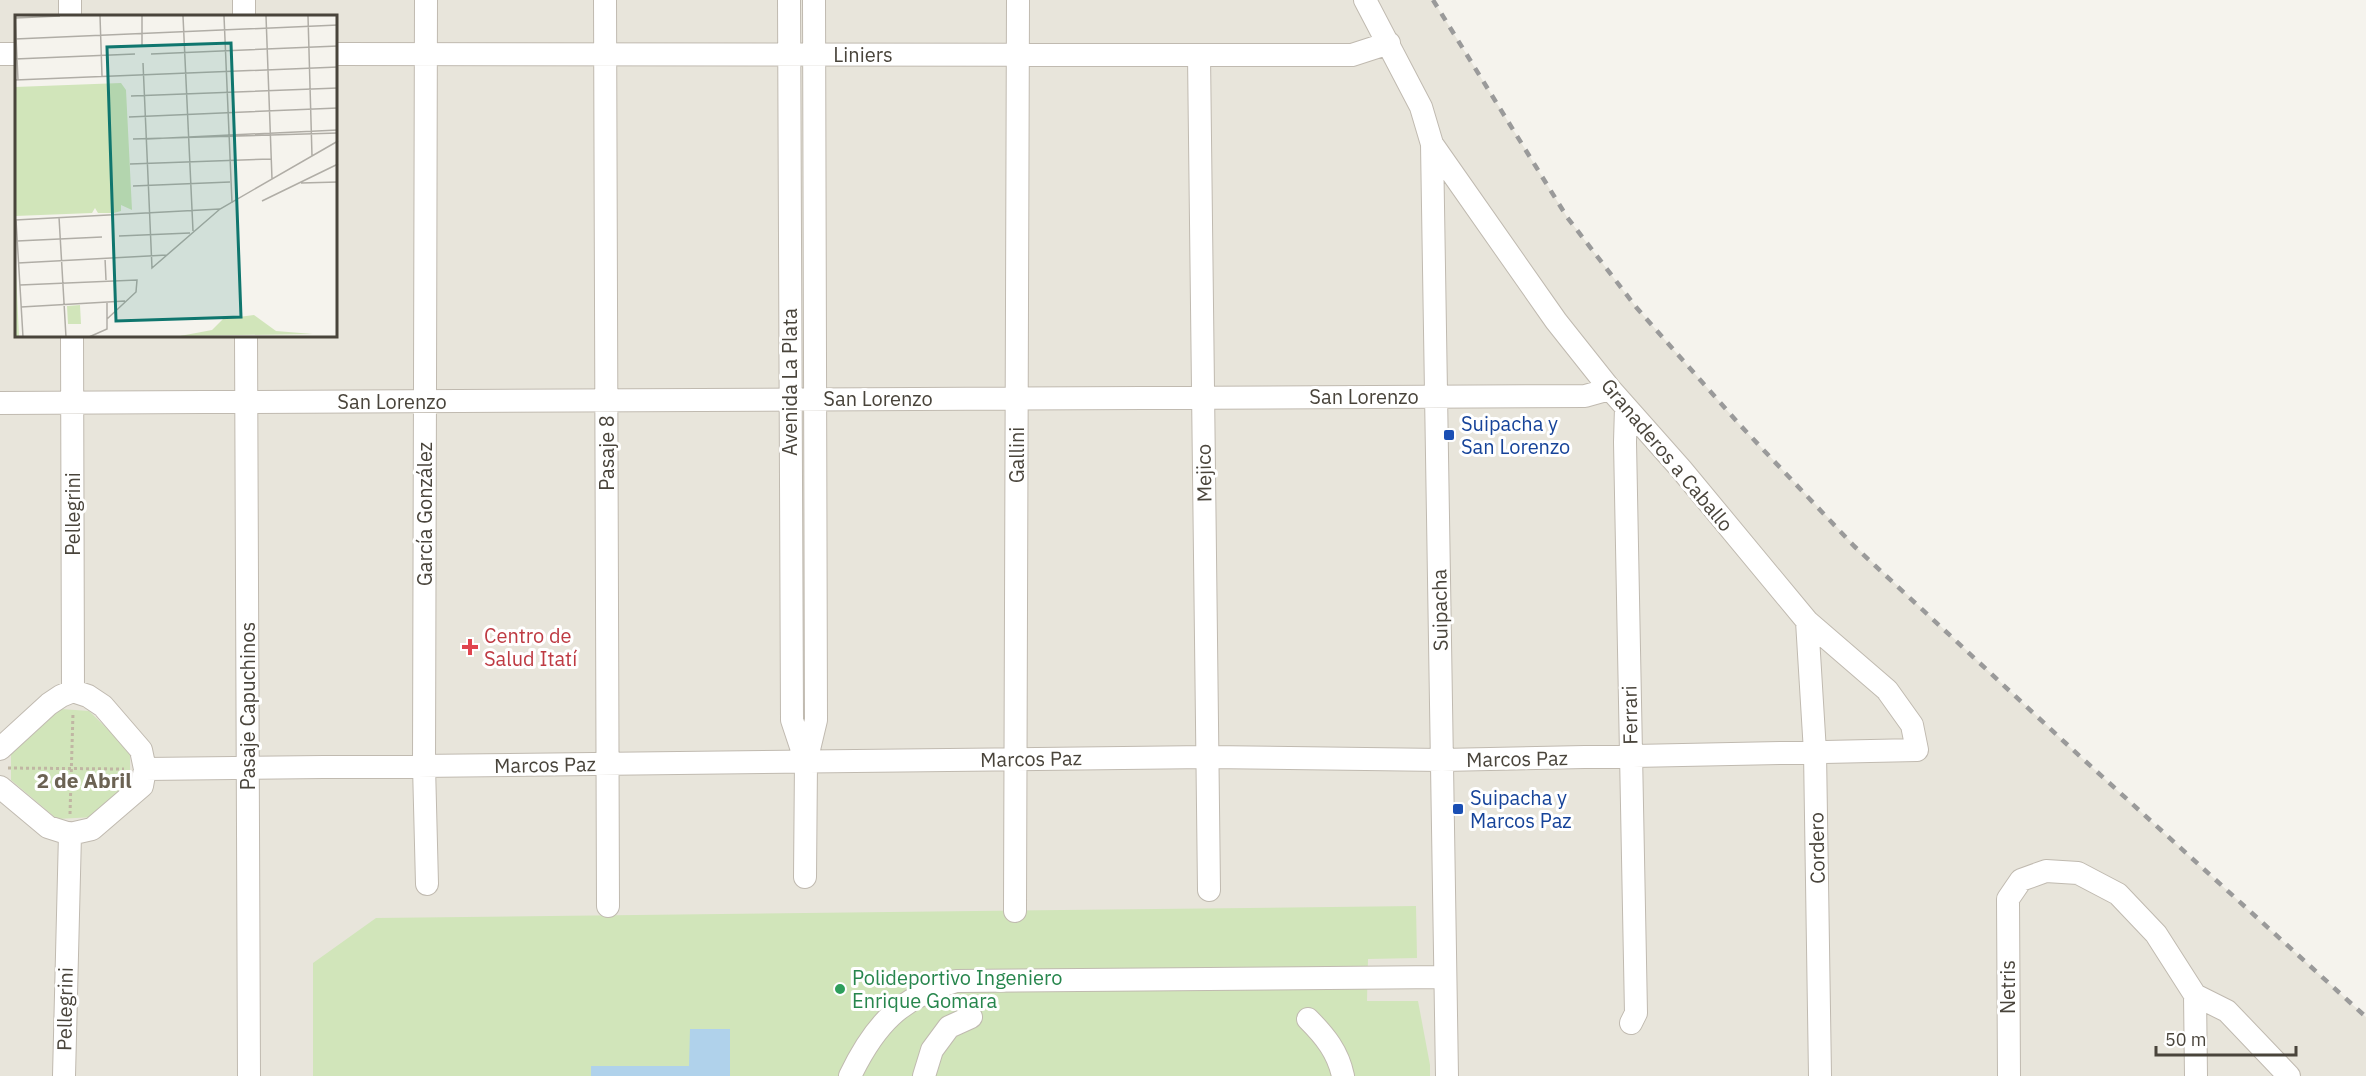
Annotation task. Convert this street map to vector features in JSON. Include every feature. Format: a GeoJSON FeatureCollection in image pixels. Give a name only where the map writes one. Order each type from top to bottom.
{"type":"FeatureCollection","features":[{"type":"Feature","properties":{"kind":"street","name":"García González"},"geometry":{"type":"LineString","coordinates":[[426,0],[424,766],[427,884]]}},
{"type":"Feature","properties":{"kind":"street","name":"Pasaje 8"},"geometry":{"type":"LineString","coordinates":[[605,0],[608,906]]}},
{"type":"Feature","properties":{"kind":"street","name":"Avenida La Plata"},"geometry":{"type":"LineString","coordinates":[[789,0],[792,720],[806,762]]}},
{"type":"Feature","properties":{"kind":"street","name":"Avenida La Plata"},"geometry":{"type":"LineString","coordinates":[[805,878],[806,762],[816,720],[814,0]]}},
{"type":"Feature","properties":{"kind":"street","name":"Gallini"},"geometry":{"type":"LineString","coordinates":[[1015,910],[1018,0]]}},
{"type":"Feature","properties":{"kind":"street"},"geometry":{"type":"LineString","coordinates":[[1365,0],[1421,107],[1432,144]]}},
{"type":"Feature","properties":{"kind":"street","name":"Liniers"},"geometry":{"type":"LineString","coordinates":[[338,54],[1352,56],[1389,43]]}},
{"type":"Feature","properties":{"kind":"street","name":"Mejico"},"geometry":{"type":"LineString","coordinates":[[1198,55],[1209,890]]}},
{"type":"Feature","properties":{"kind":"street","name":"Granaderos a Caballo"},"geometry":{"type":"LineString","coordinates":[[1432,144],[1556,321],[1610,389],[1681,469],[1807,621],[1887,690],[1912,725],[1917,750]]}},
{"type":"Feature","properties":{"kind":"street","name":"Suipacha"},"geometry":{"type":"LineString","coordinates":[[1432,144],[1447,1076]]}},
{"type":"Feature","properties":{"kind":"street","name":"Pellegrini"},"geometry":{"type":"LineString","coordinates":[[72,338],[74,691]]}},
{"type":"Feature","properties":{"kind":"street","name":"Pasaje Capuchinos"},"geometry":{"type":"LineString","coordinates":[[246,338],[249,1076]]}},
{"type":"Feature","properties":{"kind":"street","name":"San Lorenzo"},"geometry":{"type":"LineString","coordinates":[[0,403],[1585,396],[1610,389]]}},
{"type":"Feature","properties":{"kind":"street","name":"Ferrari"},"geometry":{"type":"LineString","coordinates":[[1626,407],[1635,1013],[1631,1023]]}},
{"type":"Feature","properties":{"kind":"street","name":"Cordero"},"geometry":{"type":"LineString","coordinates":[[1807,621],[1815,752],[1820,1076]]}},
{"type":"Feature","properties":{"kind":"street"},"geometry":{"type":"LineString","coordinates":[[0,749],[49,704],[74,691],[88,696],[103,706],[141,750],[145,770],[142,786],[92,829],[70,834],[48,827],[0,787]]}},
{"type":"Feature","properties":{"kind":"street","name":"Marcos Paz"},"geometry":{"type":"LineString","coordinates":[[145,770],[1208,758],[1442,760],[1917,750]]}},
{"type":"Feature","properties":{"kind":"street","name":"Pellegrini"},"geometry":{"type":"LineString","coordinates":[[64,1076],[70,834]]}},
{"type":"Feature","properties":{"kind":"street","name":"Netris"},"geometry":{"type":"LineString","coordinates":[[2009,1076],[2008,899],[2021,880],[2046,871],[2079,873],[2118,894],[2156,934],[2195,995]]}},
{"type":"Feature","properties":{"kind":"street"},"geometry":{"type":"LineString","coordinates":[[850,1076],[880,1025],[910,1000],[933,988],[956,981],[1445,977]]}},
{"type":"Feature","properties":{"kind":"street"},"geometry":{"type":"LineString","coordinates":[[2196,1076],[2195,995],[2227,1011],[2289,1076]]}},
{"type":"Feature","properties":{"kind":"street"},"geometry":{"type":"LineString","coordinates":[[924,1076],[932,1050],[949,1027],[971,1017]]}},
{"type":"Feature","properties":{"kind":"street"},"geometry":{"type":"LineString","coordinates":[[1308,1020],[1328,1039],[1343,1076]]}},
{"type":"Feature","properties":{"kind":"path"},"geometry":{"type":"LineString","coordinates":[[70,834],[74,691]]}},
{"type":"Feature","properties":{"kind":"path"},"geometry":{"type":"LineString","coordinates":[[0,768],[145,770]]}},
{"type":"Feature","properties":{"kind":"shaded area"},"geometry":{"type":"Polygon","coordinates":[[[0,0],[1433,0],[1567,217],[1636,307],[1740,425],[1855,546],[2072,749],[2366,1017],[2366,1076],[0,1076],[0,0]]]}},
{"type":"Feature","properties":{"kind":"green space"},"geometry":{"type":"Polygon","coordinates":[[[61,709],[89,711],[130,751],[130,780],[94,817],[57,819],[11,780],[11,754],[61,709]]]}},
{"type":"Feature","properties":{"kind":"green space","name":"Polideportivo Ingeniero Enrique Gomara"},"geometry":{"type":"Polygon","coordinates":[[[1416,906],[1417,958],[1368,959],[1367,1001],[1418,1001],[1430,1076],[313,1076],[313,963],[376,918],[1416,906]]]}},
{"type":"Feature","properties":{"kind":"water"},"geometry":{"type":"Polygon","coordinates":[[[690,1029],[730,1029],[730,1076],[591,1076],[591,1066],[689,1066],[690,1029]]]}},
{"type":"Feature","properties":{"kind":"railway"},"geometry":{"type":"LineString","coordinates":[[1433,0],[1567,217],[1636,307],[1740,425],[1854,546],[2072,749],[2366,1017]]}},
{"type":"Feature","properties":{"kind":"place","name":"Suipacha y San Lorenzo"},"geometry":{"type":"Point","coordinates":[1449,435]}},
{"type":"Feature","properties":{"kind":"place","name":"Centro de Salud Itatí"},"geometry":{"type":"Point","coordinates":[470,647]}},
{"type":"Feature","properties":{"kind":"place","name":"Suipacha y Marcos Paz"},"geometry":{"type":"Point","coordinates":[1458,809]}},
{"type":"Feature","properties":{"kind":"place","name":"Polideportivo Ingeniero Enrique Gomara"},"geometry":{"type":"Point","coordinates":[840,989]}},
{"type":"Feature","properties":{"kind":"district","name":"2 de Abril"},"geometry":{"type":"Point","coordinates":[84,781]}}]}
